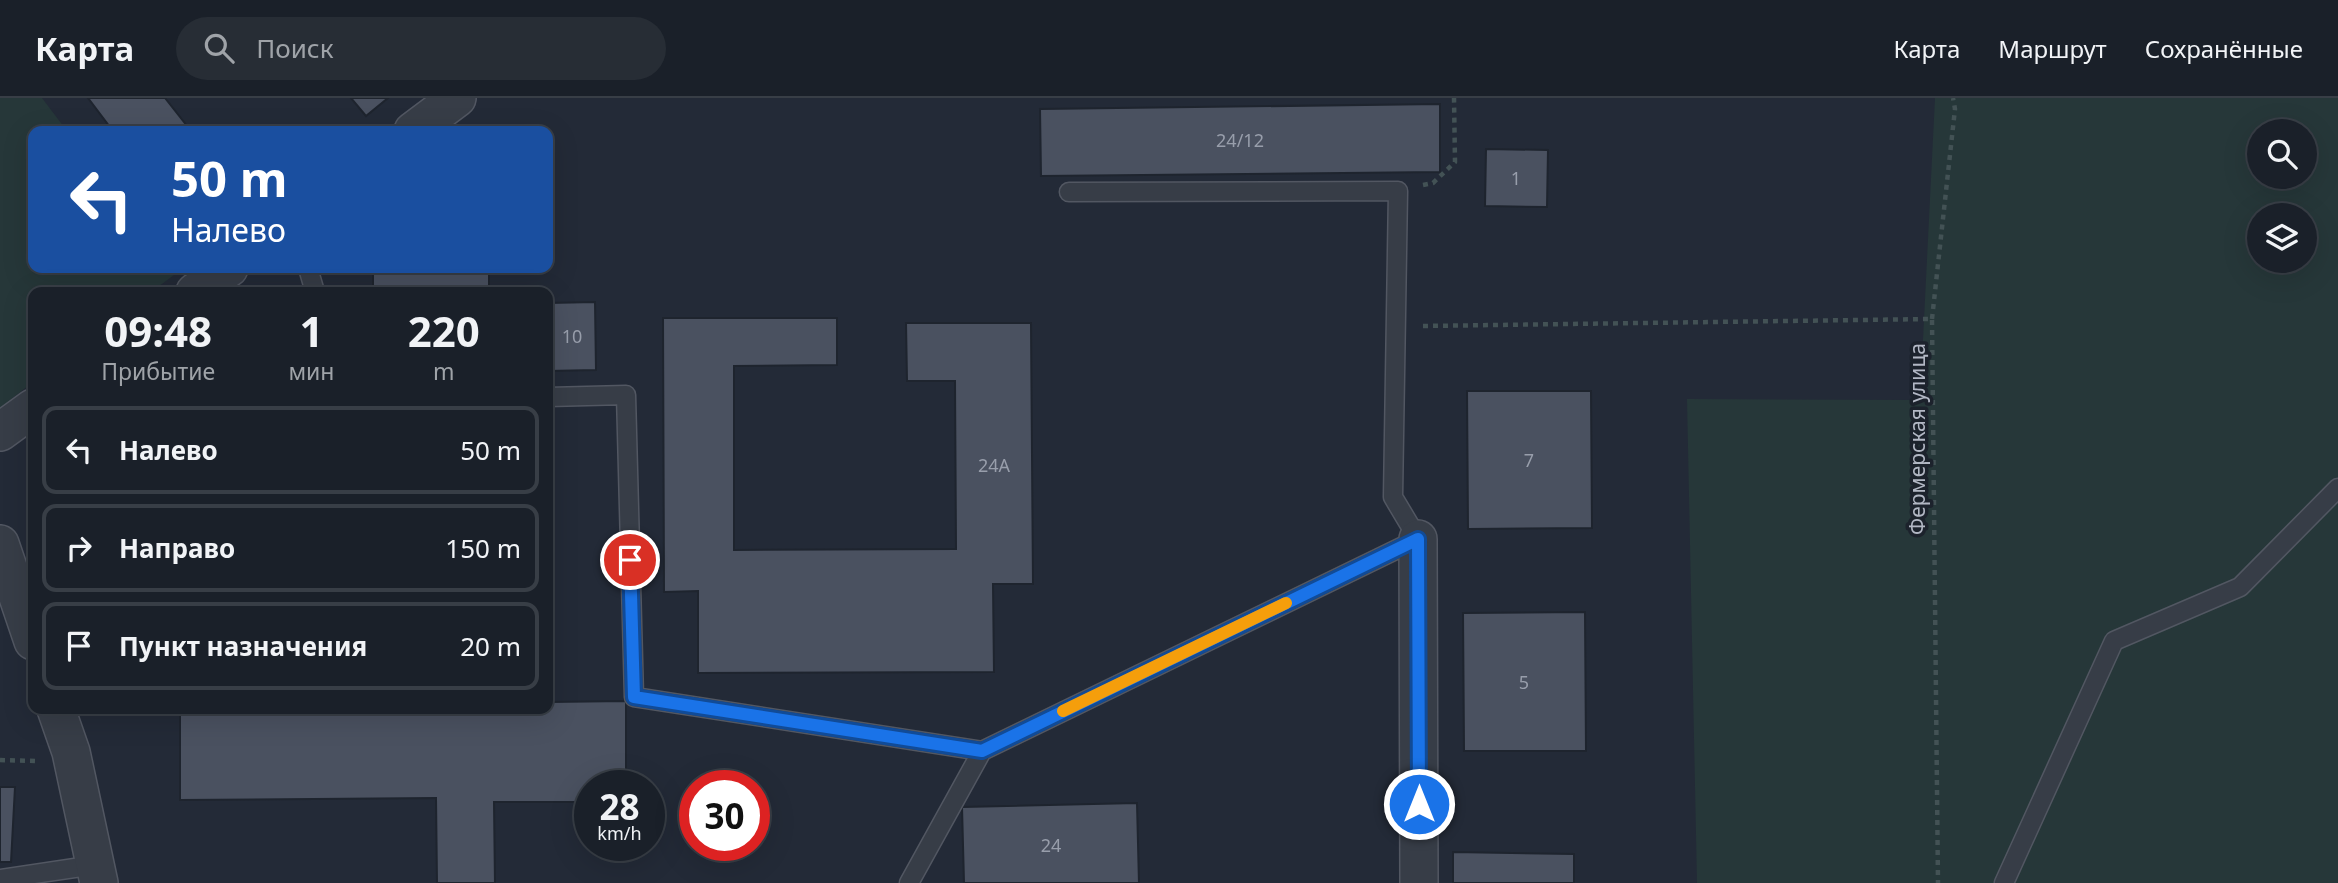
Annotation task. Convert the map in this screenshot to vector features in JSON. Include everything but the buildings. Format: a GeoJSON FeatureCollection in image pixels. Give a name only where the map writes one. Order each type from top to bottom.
{"type":"FeatureCollection","features":[{"type":"Feature","properties":{"kind":"street"},"geometry":{"type":"LineString","coordinates":[[420,126],[457,98]]}},
{"type":"Feature","properties":{"kind":"street"},"geometry":{"type":"LineString","coordinates":[[202,287],[222,273]]}},
{"type":"Feature","properties":{"kind":"street"},"geometry":{"type":"LineString","coordinates":[[0,432],[28,412]]}},
{"type":"Feature","properties":{"kind":"street"},"geometry":{"type":"LineString","coordinates":[[1418,539],[1419,883]]}},
{"type":"Feature","properties":{"kind":"street"},"geometry":{"type":"LineString","coordinates":[[0,544],[28,626]]}},
{"type":"Feature","properties":{"kind":"street"},"geometry":{"type":"LineString","coordinates":[[58,714],[71,752],[97,874]]}},
{"type":"Feature","properties":{"kind":"lane"},"geometry":{"type":"LineString","coordinates":[[553,397],[626,395],[634,697],[982,751],[1418,539],[1392,497],[1398,191],[1069,192]]}},
{"type":"Feature","properties":{"kind":"lane"},"geometry":{"type":"LineString","coordinates":[[2004,883],[2114,641],[2240,587],[2338,488]]}},
{"type":"Feature","properties":{"kind":"lane"},"geometry":{"type":"LineString","coordinates":[[909,883],[982,751]]}},
{"type":"Feature","properties":{"kind":"lane"},"geometry":{"type":"LineString","coordinates":[[0,879],[97,874]]}},
{"type":"Feature","properties":{"kind":"path"},"geometry":{"type":"LineString","coordinates":[[1398,191],[1433,183],[1455,162],[1454,98]]}},
{"type":"Feature","properties":{"kind":"path"},"geometry":{"type":"LineString","coordinates":[[1932,319],[1955,109],[1953,98]]}},
{"type":"Feature","properties":{"kind":"path","name":"Фермерская улица"},"geometry":{"type":"LineString","coordinates":[[1397,326],[1932,319],[1938,883]]}},
{"type":"Feature","properties":{"kind":"shaded area"},"geometry":{"type":"Polygon","coordinates":[[[0,98],[42,98],[63,126],[28,126],[28,273],[174,275],[158,287],[28,287],[28,386],[0,408],[0,98]]]}},
{"type":"Feature","properties":{"kind":"shaded area"},"geometry":{"type":"Polygon","coordinates":[[[1935,98],[2338,98],[2338,883],[1697,883],[1687,399],[1920,400],[1935,98]]]}},
{"type":"Feature","properties":{"kind":"slow traffic"},"geometry":{"type":"LineString","coordinates":[[1063,711],[1286,603]]}},
{"type":"Feature","properties":{"kind":"route"},"geometry":{"type":"LineString","coordinates":[[630,560],[634,697],[982,751],[1418,539],[1419,804]]}}]}
